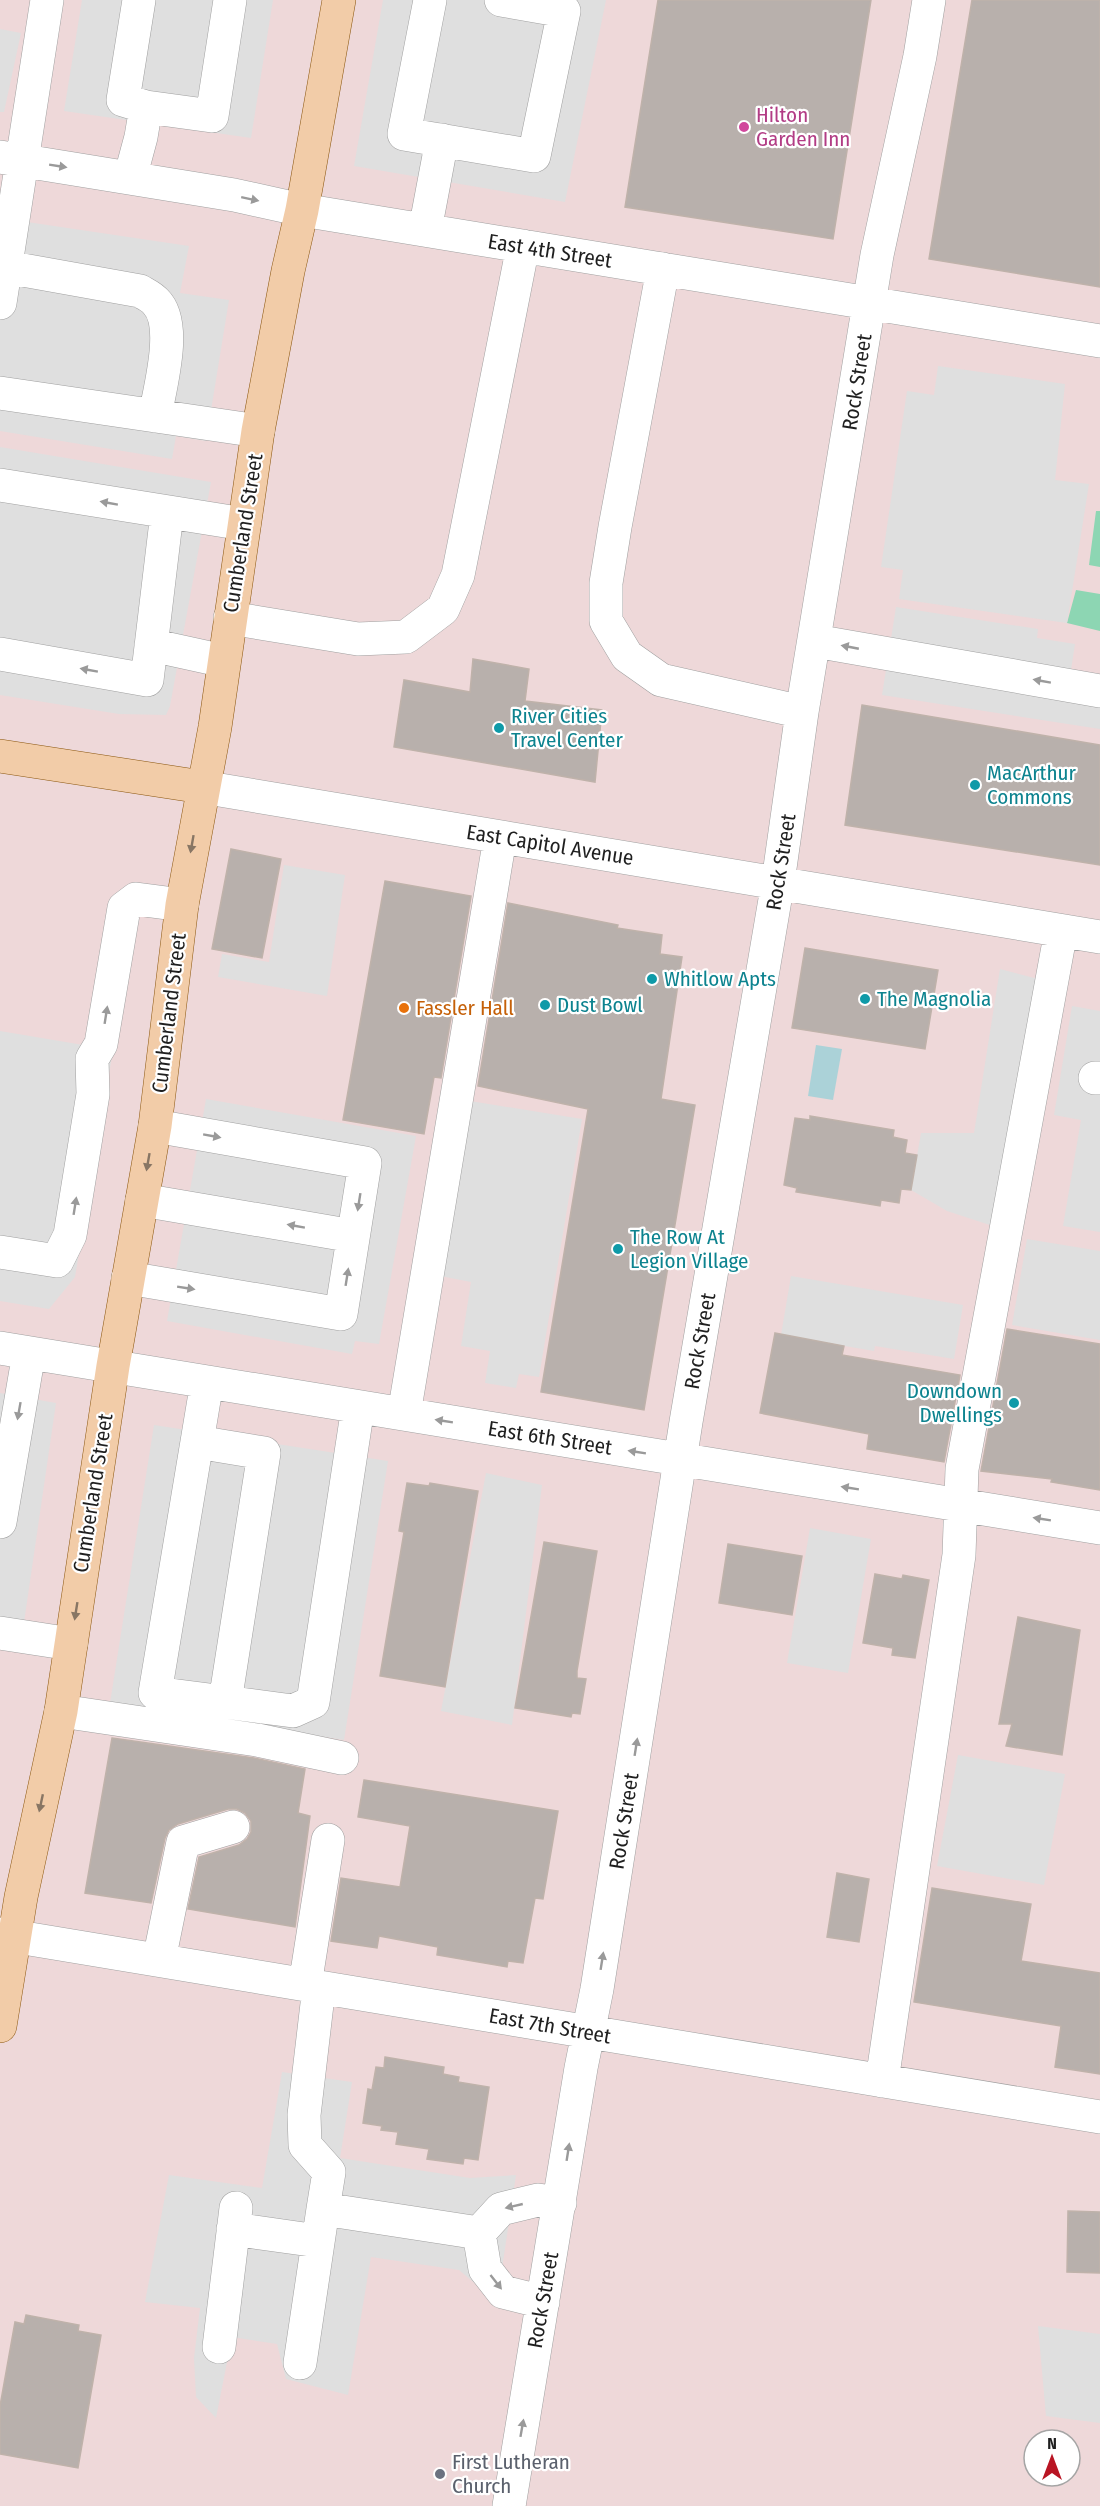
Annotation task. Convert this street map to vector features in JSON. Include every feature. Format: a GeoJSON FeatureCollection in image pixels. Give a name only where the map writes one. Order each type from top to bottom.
{"type":"FeatureCollection","features":[{"type":"Feature","properties":{"kind":"main road","name":"Cumberland Street"},"geometry":{"type":"LineString","coordinates":[[0,2026],[7,1936],[61,1711],[113,1366],[155,1126],[182,905],[202,787],[215,727],[258,431],[302,210],[339,0]]}},
{"type":"Feature","properties":{"kind":"main road","name":"East Capitol Avenue"},"geometry":{"type":"LineString","coordinates":[[0,756],[202,787]]}},
{"type":"Feature","properties":{"kind":"street"},"geometry":{"type":"LineString","coordinates":[[0,303],[6,267],[11,159],[47,0]]}},
{"type":"Feature","properties":{"kind":"street"},"geometry":{"type":"LineString","coordinates":[[139,0],[123,100],[146,107],[212,116],[230,0]]}},
{"type":"Feature","properties":{"kind":"street"},"geometry":{"type":"LineString","coordinates":[[430,0],[404,134],[534,156],[564,10],[501,0]]}},
{"type":"Feature","properties":{"kind":"street","name":"Rock Street"},"geometry":{"type":"LineString","coordinates":[[508,2506],[589,2031],[681,1460],[778,882],[802,712],[877,255],[920,56],[929,0]]}},
{"type":"Feature","properties":{"kind":"street"},"geometry":{"type":"LineString","coordinates":[[130,178],[146,107]]}},
{"type":"Feature","properties":{"kind":"street"},"geometry":{"type":"LineString","coordinates":[[424,230],[442,140]]}},
{"type":"Feature","properties":{"kind":"street","name":"East 4th Street"},"geometry":{"type":"LineString","coordinates":[[11,159],[234,195],[302,210],[1100,341]]}},
{"type":"Feature","properties":{"kind":"street"},"geometry":{"type":"LineString","coordinates":[[230,618],[358,639],[406,637],[443,609],[458,575],[524,246]]}},
{"type":"Feature","properties":{"kind":"street"},"geometry":{"type":"LineString","coordinates":[[6,267],[140,291],[156,302],[164,315],[168,335],[155,416]]}},
{"type":"Feature","properties":{"kind":"street"},"geometry":{"type":"LineString","coordinates":[[663,269],[615,527],[606,583],[606,621],[627,656],[661,680],[802,712]]}},
{"type":"Feature","properties":{"kind":"street"},"geometry":{"type":"LineString","coordinates":[[0,393],[258,431]]}},
{"type":"Feature","properties":{"kind":"street"},"geometry":{"type":"LineString","coordinates":[[0,485],[243,524]]}},
{"type":"Feature","properties":{"kind":"street"},"geometry":{"type":"LineString","coordinates":[[0,654],[147,680],[167,513]]}},
{"type":"Feature","properties":{"kind":"street"},"geometry":{"type":"LineString","coordinates":[[815,641],[1100,691]]}},
{"type":"Feature","properties":{"kind":"street"},"geometry":{"type":"LineString","coordinates":[[151,645],[224,661]]}},
{"type":"Feature","properties":{"kind":"street","name":"East Capitol Avenue"},"geometry":{"type":"LineString","coordinates":[[202,787],[1100,937]]}},
{"type":"Feature","properties":{"kind":"street"},"geometry":{"type":"LineString","coordinates":[[404,1414],[500,837]]}},
{"type":"Feature","properties":{"kind":"street"},"geometry":{"type":"LineString","coordinates":[[0,1252],[57,1261],[70,1234],[93,1094],[92,1059],[101,1044],[124,908],[136,899],[182,905]]}},
{"type":"Feature","properties":{"kind":"street"},"geometry":{"type":"LineString","coordinates":[[882,2081],[959,1555],[962,1469],[1061,931]]}},
{"type":"Feature","properties":{"kind":"street"},"geometry":{"type":"LineString","coordinates":[[128,1278],[341,1314],[365,1163],[155,1126]]}},
{"type":"Feature","properties":{"kind":"street"},"geometry":{"type":"LineString","coordinates":[[142,1200],[353,1236]]}},
{"type":"Feature","properties":{"kind":"street"},"geometry":{"type":"LineString","coordinates":[[0,1522],[14,1351]]}},
{"type":"Feature","properties":{"kind":"street","name":"East 6th Street"},"geometry":{"type":"LineString","coordinates":[[14,1351],[1100,1528]]}},
{"type":"Feature","properties":{"kind":"street"},"geometry":{"type":"LineString","coordinates":[[207,1382],[155,1693],[293,1711],[313,1702],[358,1407]]}},
{"type":"Feature","properties":{"kind":"street"},"geometry":{"type":"LineString","coordinates":[[197,1442],[264,1453],[225,1702]]}},
{"type":"Feature","properties":{"kind":"street"},"geometry":{"type":"LineString","coordinates":[[0,1633],[70,1644]]}},
{"type":"Feature","properties":{"kind":"street"},"geometry":{"type":"LineString","coordinates":[[61,1711],[257,1740],[342,1758]]}},
{"type":"Feature","properties":{"kind":"street"},"geometry":{"type":"LineString","coordinates":[[159,1960],[183,1842],[232,1827]]}},
{"type":"Feature","properties":{"kind":"street"},"geometry":{"type":"LineString","coordinates":[[300,2363],[328,2172],[305,2145],[304,2115],[312,1986],[328,1840]]}},
{"type":"Feature","properties":{"kind":"street","name":"East 7th Street"},"geometry":{"type":"LineString","coordinates":[[7,1936],[1100,2117]]}},
{"type":"Feature","properties":{"kind":"street"},"geometry":{"type":"LineString","coordinates":[[478,2233],[501,2209],[538,2200],[560,2203]]}},
{"type":"Feature","properties":{"kind":"street"},"geometry":{"type":"LineString","coordinates":[[323,2209],[478,2233]]}},
{"type":"Feature","properties":{"kind":"street"},"geometry":{"type":"LineString","coordinates":[[219,2347],[235,2219],[318,2241]]}},
{"type":"Feature","properties":{"kind":"street"},"geometry":{"type":"LineString","coordinates":[[478,2233],[485,2269],[503,2292],[543,2302]]}},
{"type":"Feature","properties":{"kind":"shaded area"},"geometry":{"type":"Polygon","coordinates":[[[0,0],[1100,0],[1100,2506],[0,2506],[0,0]]]}},
{"type":"Feature","properties":{"kind":"shaded area"},"geometry":{"type":"Polygon","coordinates":[[[82,0],[273,0],[251,138],[64,111],[82,0]]]}},
{"type":"Feature","properties":{"kind":"shaded area"},"geometry":{"type":"Polygon","coordinates":[[[383,0],[606,0],[565,202],[354,166],[383,0]]]}},
{"type":"Feature","properties":{"kind":"shaded area"},"geometry":{"type":"Polygon","coordinates":[[[0,29],[21,33],[4,112],[0,112],[0,29]]]}},
{"type":"Feature","properties":{"kind":"shaded area"},"geometry":{"type":"Polygon","coordinates":[[[0,218],[189,246],[180,293],[229,300],[206,441],[176,436],[172,459],[0,431],[0,218]]]}},
{"type":"Feature","properties":{"kind":"shaded area"},"geometry":{"type":"Polygon","coordinates":[[[938,366],[1065,384],[1055,480],[1089,484],[1067,623],[899,599],[903,570],[881,567],[907,391],[934,395],[938,366]]]}},
{"type":"Feature","properties":{"kind":"shaded area"},"geometry":{"type":"Polygon","coordinates":[[[0,447],[211,482],[170,706],[166,715],[119,714],[0,695],[0,447]]]}},
{"type":"Feature","properties":{"kind":"shaded area"},"geometry":{"type":"Polygon","coordinates":[[[896,607],[1038,629],[1037,638],[1075,644],[1071,670],[1100,674],[1100,729],[882,695],[896,607]]]}},
{"type":"Feature","properties":{"kind":"shaded area"},"geometry":{"type":"Polygon","coordinates":[[[284,865],[345,875],[327,996],[218,977],[222,954],[269,962],[284,865]]]}},
{"type":"Feature","properties":{"kind":"shaded area"},"geometry":{"type":"Polygon","coordinates":[[[1000,969],[1042,980],[999,1228],[947,1211],[911,1190],[921,1133],[974,1133],[1000,969]]]}},
{"type":"Feature","properties":{"kind":"shaded area"},"geometry":{"type":"Polygon","coordinates":[[[1072,1006],[1100,1011],[1100,1232],[1063,1226],[1081,1120],[1054,1115],[1072,1006]]]}},
{"type":"Feature","properties":{"kind":"shaded area"},"geometry":{"type":"Polygon","coordinates":[[[0,1031],[113,1050],[75,1277],[49,1309],[0,1301],[0,1031]]]}},
{"type":"Feature","properties":{"kind":"shaded area"},"geometry":{"type":"Polygon","coordinates":[[[206,1099],[416,1136],[379,1344],[355,1341],[352,1354],[167,1321],[206,1099]]]}},
{"type":"Feature","properties":{"kind":"shaded area"},"geometry":{"type":"Polygon","coordinates":[[[464,1100],[582,1119],[539,1377],[519,1374],[516,1388],[485,1383],[490,1351],[461,1346],[471,1282],[435,1275],[464,1100]]]}},
{"type":"Feature","properties":{"kind":"shaded area"},"geometry":{"type":"Polygon","coordinates":[[[1027,1239],[1100,1251],[1100,1340],[1012,1325],[1027,1239]]]}},
{"type":"Feature","properties":{"kind":"shaded area"},"geometry":{"type":"Polygon","coordinates":[[[791,1276],[963,1305],[954,1359],[875,1346],[874,1351],[781,1335],[791,1276]]]}},
{"type":"Feature","properties":{"kind":"shaded area"},"geometry":{"type":"Polygon","coordinates":[[[0,1393],[56,1403],[21,1643],[0,1639],[0,1393]]]}},
{"type":"Feature","properties":{"kind":"shaded area"},"geometry":{"type":"Polygon","coordinates":[[[154,1425],[388,1461],[344,1740],[110,1703],[154,1425]]]}},
{"type":"Feature","properties":{"kind":"shaded area"},"geometry":{"type":"Polygon","coordinates":[[[486,1473],[542,1485],[512,1725],[441,1711],[486,1473]]]}},
{"type":"Feature","properties":{"kind":"shaded area"},"geometry":{"type":"Polygon","coordinates":[[[810,1528],[871,1539],[848,1673],[787,1663],[810,1528]]]}},
{"type":"Feature","properties":{"kind":"shaded area"},"geometry":{"type":"Polygon","coordinates":[[[958,1755],[1065,1774],[1044,1885],[937,1866],[958,1755]]]}},
{"type":"Feature","properties":{"kind":"shaded area"},"geometry":{"type":"Polygon","coordinates":[[[282,2072],[352,2082],[340,2158],[470,2178],[516,2175],[497,2302],[459,2270],[371,2257],[348,2395],[286,2379],[277,2344],[232,2337],[216,2418],[196,2397],[194,2358],[200,2308],[145,2302],[169,2175],[262,2188],[282,2072]]]}},
{"type":"Feature","properties":{"kind":"shaded area"},"geometry":{"type":"Polygon","coordinates":[[[1038,2326],[1100,2334],[1100,2423],[1046,2416],[1038,2326]]]}},
{"type":"Feature","properties":{"kind":"green space"},"geometry":{"type":"Polygon","coordinates":[[[1096,511],[1100,511],[1100,567],[1089,565],[1096,511]]]}},
{"type":"Feature","properties":{"kind":"green space"},"geometry":{"type":"Polygon","coordinates":[[[1076,590],[1100,594],[1100,631],[1067,623],[1076,590]]]}},
{"type":"Feature","properties":{"kind":"water"},"geometry":{"type":"Polygon","coordinates":[[[816,1045],[842,1049],[833,1100],[808,1096],[816,1045]]]}},
{"type":"Feature","properties":{"kind":"building","name":"Hilton Garden Inn"},"geometry":{"type":"Polygon","coordinates":[[[658,0],[871,0],[833,239],[625,207],[658,0]]]}},
{"type":"Feature","properties":{"kind":"building"},"geometry":{"type":"Polygon","coordinates":[[[972,0],[1100,0],[1100,287],[929,259],[972,0]]]}},
{"type":"Feature","properties":{"kind":"building","name":"River Cities Travel Center"},"geometry":{"type":"Polygon","coordinates":[[[473,659],[529,669],[525,701],[602,710],[595,782],[394,747],[404,680],[470,692],[473,659]]]}},
{"type":"Feature","properties":{"kind":"building","name":"MacArthur Commons"},"geometry":{"type":"Polygon","coordinates":[[[862,705],[1100,745],[1100,865],[845,825],[862,705]]]}},
{"type":"Feature","properties":{"kind":"building"},"geometry":{"type":"Polygon","coordinates":[[[231,849],[281,859],[262,958],[212,949],[231,849]]]}},
{"type":"Feature","properties":{"kind":"building","name":"Fassler Hall"},"geometry":{"type":"Polygon","coordinates":[[[385,881],[471,896],[441,1078],[434,1077],[424,1134],[343,1120],[385,881]]]}},
{"type":"Feature","properties":{"kind":"building"},"geometry":{"type":"Polygon","coordinates":[[[508,903],[618,925],[617,928],[662,935],[660,954],[682,957],[661,1099],[695,1105],[644,1410],[541,1392],[588,1109],[478,1086],[508,903]]]}},
{"type":"Feature","properties":{"kind":"building","name":"The Magnolia"},"geometry":{"type":"Polygon","coordinates":[[[805,948],[938,970],[925,1049],[792,1028],[805,948]]]}},
{"type":"Feature","properties":{"kind":"building"},"geometry":{"type":"Polygon","coordinates":[[[810,1116],[894,1130],[893,1137],[907,1140],[905,1153],[917,1155],[911,1190],[901,1189],[899,1203],[881,1200],[880,1206],[796,1192],[797,1188],[784,1185],[795,1118],[810,1120],[810,1116]]]}},
{"type":"Feature","properties":{"kind":"building"},"geometry":{"type":"Polygon","coordinates":[[[1007,1329],[1100,1344],[1100,1490],[1051,1482],[1052,1479],[981,1471],[1007,1329]]]}},
{"type":"Feature","properties":{"kind":"building"},"geometry":{"type":"Polygon","coordinates":[[[775,1333],[844,1346],[842,1355],[960,1375],[944,1462],[867,1449],[869,1434],[760,1413],[775,1333]]]}},
{"type":"Feature","properties":{"kind":"building"},"geometry":{"type":"Polygon","coordinates":[[[407,1483],[429,1486],[430,1483],[478,1491],[445,1687],[380,1676],[404,1532],[399,1531],[407,1483]]]}},
{"type":"Feature","properties":{"kind":"building"},"geometry":{"type":"Polygon","coordinates":[[[544,1542],[597,1551],[577,1671],[577,1678],[586,1679],[580,1714],[572,1713],[571,1717],[515,1708],[544,1542]]]}},
{"type":"Feature","properties":{"kind":"building"},"geometry":{"type":"Polygon","coordinates":[[[728,1544],[802,1556],[792,1615],[719,1603],[728,1544]]]}},
{"type":"Feature","properties":{"kind":"building"},"geometry":{"type":"Polygon","coordinates":[[[875,1574],[902,1579],[903,1575],[929,1580],[915,1658],[892,1655],[893,1648],[863,1643],[875,1574]]]}},
{"type":"Feature","properties":{"kind":"building"},"geometry":{"type":"Polygon","coordinates":[[[1018,1617],[1080,1630],[1062,1755],[1006,1746],[1012,1724],[999,1724],[1018,1617]]]}},
{"type":"Feature","properties":{"kind":"building"},"geometry":{"type":"Polygon","coordinates":[[[112,1738],[254,1758],[305,1769],[298,1813],[310,1816],[295,1927],[188,1909],[199,1857],[239,1845],[247,1839],[251,1832],[251,1821],[245,1813],[237,1809],[228,1809],[178,1824],[169,1830],[165,1838],[151,1903],[85,1893],[112,1738]]]}},
{"type":"Feature","properties":{"kind":"building"},"geometry":{"type":"Polygon","coordinates":[[[364,1780],[558,1811],[543,1899],[535,1898],[523,1963],[508,1961],[507,1967],[437,1955],[438,1947],[379,1936],[377,1948],[331,1941],[341,1878],[400,1887],[410,1826],[358,1817],[364,1780]]]}},
{"type":"Feature","properties":{"kind":"building"},"geometry":{"type":"Polygon","coordinates":[[[837,1873],[869,1879],[859,1942],[827,1937],[837,1873]]]}},
{"type":"Feature","properties":{"kind":"building"},"geometry":{"type":"Polygon","coordinates":[[[932,1888],[1031,1904],[1021,1961],[1100,1973],[1100,2074],[1055,2067],[1061,2026],[914,2002],[932,1888]]]}},
{"type":"Feature","properties":{"kind":"building"},"geometry":{"type":"Polygon","coordinates":[[[385,2057],[444,2067],[443,2074],[459,2077],[458,2082],[489,2087],[478,2160],[464,2158],[463,2164],[427,2159],[429,2149],[396,2144],[398,2132],[381,2130],[382,2126],[363,2123],[368,2089],[372,2090],[376,2067],[384,2068],[385,2057]]]}},
{"type":"Feature","properties":{"kind":"building"},"geometry":{"type":"Polygon","coordinates":[[[1068,2211],[1100,2212],[1100,2273],[1067,2272],[1068,2211]]]}},
{"type":"Feature","properties":{"kind":"building"},"geometry":{"type":"Polygon","coordinates":[[[26,2315],[79,2325],[78,2331],[101,2335],[78,2468],[0,2454],[0,2406],[15,2322],[24,2324],[26,2315]]]}},
{"type":"Feature","properties":{"kind":"place","name":"Hilton Garden Inn"},"geometry":{"type":"Point","coordinates":[744,127]}},
{"type":"Feature","properties":{"kind":"place","name":"River Cities Travel Center"},"geometry":{"type":"Point","coordinates":[499,728]}},
{"type":"Feature","properties":{"kind":"place","name":"MacArthur Commons"},"geometry":{"type":"Point","coordinates":[975,785]}},
{"type":"Feature","properties":{"kind":"place","name":"Whitlow Apts"},"geometry":{"type":"Point","coordinates":[652,979]}},
{"type":"Feature","properties":{"kind":"place","name":"The Magnolia"},"geometry":{"type":"Point","coordinates":[865,999]}},
{"type":"Feature","properties":{"kind":"place","name":"Dust Bowl"},"geometry":{"type":"Point","coordinates":[545,1005]}},
{"type":"Feature","properties":{"kind":"place","name":"Fassler Hall"},"geometry":{"type":"Point","coordinates":[404,1008]}},
{"type":"Feature","properties":{"kind":"place","name":"The Row At Legion Village"},"geometry":{"type":"Point","coordinates":[618,1249]}},
{"type":"Feature","properties":{"kind":"place","name":"Downdown Dwellings"},"geometry":{"type":"Point","coordinates":[1014,1403]}},
{"type":"Feature","properties":{"kind":"place","name":"First Lutheran Church"},"geometry":{"type":"Point","coordinates":[440,2474]}}]}
